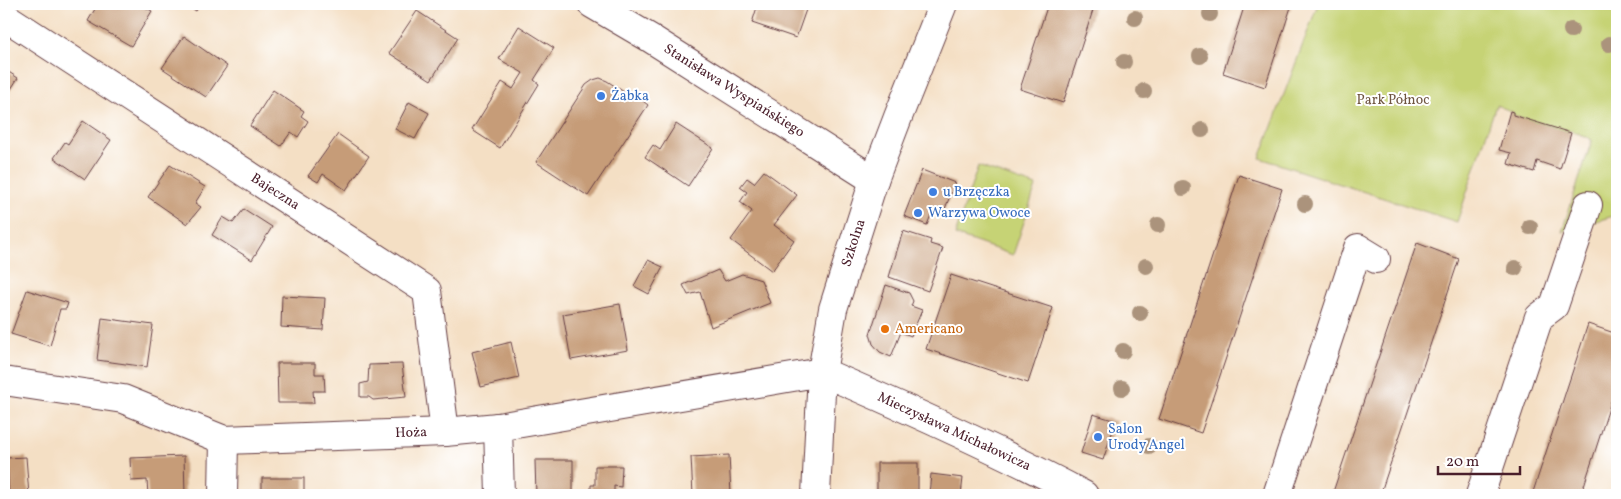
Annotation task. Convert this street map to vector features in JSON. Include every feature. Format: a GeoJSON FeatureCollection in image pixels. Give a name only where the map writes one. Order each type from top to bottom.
{"type":"FeatureCollection","features":[{"type":"Feature","properties":{"kind":"street","name":"Stanisława Wyspiańskiego"},"geometry":{"type":"LineString","coordinates":[[592,4],[650,38],[874,180]]}},
{"type":"Feature","properties":{"kind":"street","name":"Szkolna"},"geometry":{"type":"LineString","coordinates":[[816,495],[822,372],[833,309],[874,180],[943,4]]}},
{"type":"Feature","properties":{"kind":"street","name":"Bajeczna"},"geometry":{"type":"LineString","coordinates":[[4,16],[427,291],[445,432]]}},
{"type":"Feature","properties":{"kind":"street"},"geometry":{"type":"LineString","coordinates":[[1480,495],[1539,318],[1554,306],[1588,205]]}},
{"type":"Feature","properties":{"kind":"street"},"geometry":{"type":"LineString","coordinates":[[1278,495],[1358,248],[1376,259]]}},
{"type":"Feature","properties":{"kind":"street","name":"Hoża"},"geometry":{"type":"LineString","coordinates":[[4,381],[123,399],[224,440],[445,432],[498,427],[822,372]]}},
{"type":"Feature","properties":{"kind":"street","name":"Mieczysława Michałowicza"},"geometry":{"type":"LineString","coordinates":[[822,372],[898,405],[1084,495]]}},
{"type":"Feature","properties":{"kind":"street"},"geometry":{"type":"LineString","coordinates":[[498,427],[500,495]]}},
{"type":"Feature","properties":{"kind":"street"},"geometry":{"type":"LineString","coordinates":[[223,495],[224,440]]}},
{"type":"Feature","properties":{"kind":"green space","name":"Park Północ"},"geometry":{"type":"Polygon","coordinates":[[[1318,4],[1617,4],[1617,215],[1562,231],[1592,140],[1571,130],[1569,132],[1513,115],[1513,112],[1496,105],[1457,222],[1260,158],[1318,4]]]}},
{"type":"Feature","properties":{"kind":"green space"},"geometry":{"type":"Polygon","coordinates":[[[978,166],[1036,186],[1013,255],[955,235],[978,166]]]}},
{"type":"Feature","properties":{"kind":"building"},"geometry":{"type":"Polygon","coordinates":[[[98,4],[139,4],[152,11],[131,46],[88,21],[98,4]]]}},
{"type":"Feature","properties":{"kind":"building"},"geometry":{"type":"Polygon","coordinates":[[[185,4],[201,4],[196,11],[185,4]]]}},
{"type":"Feature","properties":{"kind":"building"},"geometry":{"type":"Polygon","coordinates":[[[758,4],[808,4],[796,38],[752,23],[758,4]]]}},
{"type":"Feature","properties":{"kind":"building"},"geometry":{"type":"Polygon","coordinates":[[[1048,4],[1095,4],[1063,103],[1020,89],[1048,4]]]}},
{"type":"Feature","properties":{"kind":"building"},"geometry":{"type":"Polygon","coordinates":[[[1245,4],[1292,4],[1265,87],[1223,73],[1245,4]]]}},
{"type":"Feature","properties":{"kind":"building"},"geometry":{"type":"Polygon","coordinates":[[[417,11],[458,38],[431,80],[389,53],[417,11]]]}},
{"type":"Feature","properties":{"kind":"building"},"geometry":{"type":"Polygon","coordinates":[[[519,26],[554,48],[534,80],[539,84],[500,148],[472,130],[502,82],[513,89],[523,73],[499,59],[519,26]]]}},
{"type":"Feature","properties":{"kind":"building"},"geometry":{"type":"Polygon","coordinates":[[[184,36],[227,66],[206,97],[162,68],[184,36]]]}},
{"type":"Feature","properties":{"kind":"building"},"geometry":{"type":"Polygon","coordinates":[[[4,69],[18,78],[4,100],[4,69]]]}},
{"type":"Feature","properties":{"kind":"building"},"geometry":{"type":"Polygon","coordinates":[[[600,78],[632,97],[634,94],[648,105],[588,196],[536,162],[586,85],[600,78]]]}},
{"type":"Feature","properties":{"kind":"building"},"geometry":{"type":"Polygon","coordinates":[[[273,90],[304,111],[301,116],[308,121],[298,137],[291,132],[281,146],[250,126],[273,90]]]}},
{"type":"Feature","properties":{"kind":"building"},"geometry":{"type":"Polygon","coordinates":[[[409,102],[429,113],[415,139],[395,129],[409,102]]]}},
{"type":"Feature","properties":{"kind":"building"},"geometry":{"type":"Polygon","coordinates":[[[1510,111],[1513,112],[1513,115],[1571,133],[1560,169],[1537,161],[1534,172],[1508,164],[1511,153],[1499,150],[1510,111]]]}},
{"type":"Feature","properties":{"kind":"building"},"geometry":{"type":"Polygon","coordinates":[[[83,121],[111,140],[85,179],[54,158],[65,142],[68,144],[83,121]]]}},
{"type":"Feature","properties":{"kind":"building"},"geometry":{"type":"Polygon","coordinates":[[[676,124],[713,148],[688,186],[645,157],[653,145],[660,150],[676,124]]]}},
{"type":"Feature","properties":{"kind":"building"},"geometry":{"type":"Polygon","coordinates":[[[338,134],[369,156],[346,190],[323,174],[318,182],[308,176],[338,134]]]}},
{"type":"Feature","properties":{"kind":"building"},"geometry":{"type":"Polygon","coordinates":[[[170,165],[205,187],[195,203],[201,207],[187,224],[148,197],[170,165]]]}},
{"type":"Feature","properties":{"kind":"building","name":"u Brzęczka"},"geometry":{"type":"Polygon","coordinates":[[[922,170],[955,183],[943,214],[933,210],[927,225],[904,216],[922,170]]]}},
{"type":"Feature","properties":{"kind":"building"},"geometry":{"type":"Polygon","coordinates":[[[764,171],[797,195],[774,225],[794,240],[772,271],[731,240],[752,211],[740,202],[747,192],[740,187],[747,178],[754,183],[764,171]]]}},
{"type":"Feature","properties":{"kind":"building"},"geometry":{"type":"Polygon","coordinates":[[[1239,175],[1282,189],[1201,433],[1159,419],[1239,175]]]}},
{"type":"Feature","properties":{"kind":"building"},"geometry":{"type":"Polygon","coordinates":[[[244,209],[272,227],[252,260],[212,235],[223,217],[233,223],[244,209]]]}},
{"type":"Feature","properties":{"kind":"building"},"geometry":{"type":"Polygon","coordinates":[[[903,231],[931,240],[930,244],[943,248],[928,291],[889,277],[903,231]]]}},
{"type":"Feature","properties":{"kind":"building"},"geometry":{"type":"Polygon","coordinates":[[[1417,243],[1459,259],[1380,495],[1332,495],[1417,243]]]}},
{"type":"Feature","properties":{"kind":"building"},"geometry":{"type":"Polygon","coordinates":[[[648,260],[663,267],[649,294],[634,286],[648,260]]]}},
{"type":"Feature","properties":{"kind":"building"},"geometry":{"type":"Polygon","coordinates":[[[718,270],[725,281],[742,274],[761,280],[770,303],[711,327],[700,292],[688,295],[683,285],[718,270]]]}},
{"type":"Feature","properties":{"kind":"building"},"geometry":{"type":"Polygon","coordinates":[[[951,275],[1053,308],[1028,383],[926,349],[951,275]]]}},
{"type":"Feature","properties":{"kind":"building"},"geometry":{"type":"Polygon","coordinates":[[[886,285],[909,293],[913,301],[911,306],[922,310],[911,336],[901,332],[891,357],[880,352],[873,344],[870,334],[886,285]]]}},
{"type":"Feature","properties":{"kind":"building"},"geometry":{"type":"Polygon","coordinates":[[[27,290],[68,303],[66,309],[60,309],[50,346],[11,334],[27,290]]]}},
{"type":"Feature","properties":{"kind":"building"},"geometry":{"type":"Polygon","coordinates":[[[282,296],[325,298],[323,330],[281,327],[282,296]]]}},
{"type":"Feature","properties":{"kind":"building"},"geometry":{"type":"Polygon","coordinates":[[[620,304],[628,350],[571,360],[563,314],[620,304]]]}},
{"type":"Feature","properties":{"kind":"building"},"geometry":{"type":"Polygon","coordinates":[[[102,318],[153,325],[147,367],[97,360],[102,318]]]}},
{"type":"Feature","properties":{"kind":"building"},"geometry":{"type":"Polygon","coordinates":[[[1588,324],[1617,334],[1617,383],[1581,495],[1532,495],[1588,324]]]}},
{"type":"Feature","properties":{"kind":"building"},"geometry":{"type":"Polygon","coordinates":[[[511,342],[519,378],[481,387],[472,352],[511,342]]]}},
{"type":"Feature","properties":{"kind":"building"},"geometry":{"type":"Polygon","coordinates":[[[277,363],[315,363],[315,374],[324,374],[325,391],[313,391],[314,403],[278,403],[277,363]]]}},
{"type":"Feature","properties":{"kind":"building"},"geometry":{"type":"Polygon","coordinates":[[[402,364],[406,397],[373,400],[369,397],[360,397],[360,384],[368,382],[369,365],[402,364]]]}},
{"type":"Feature","properties":{"kind":"building","name":"Salon Urody Angel"},"geometry":{"type":"Polygon","coordinates":[[[1093,414],[1116,421],[1103,460],[1081,453],[1093,414]]]}},
{"type":"Feature","properties":{"kind":"building"},"geometry":{"type":"Polygon","coordinates":[[[729,455],[731,495],[693,495],[691,457],[729,455]]]}},
{"type":"Feature","properties":{"kind":"building"},"geometry":{"type":"Polygon","coordinates":[[[184,456],[185,495],[148,495],[147,480],[131,481],[130,458],[184,456]]]}},
{"type":"Feature","properties":{"kind":"building"},"geometry":{"type":"Polygon","coordinates":[[[26,457],[29,495],[9,495],[7,458],[26,457]]]}},
{"type":"Feature","properties":{"kind":"building"},"geometry":{"type":"Polygon","coordinates":[[[535,460],[573,460],[573,495],[536,495],[535,460]]]}},
{"type":"Feature","properties":{"kind":"building"},"geometry":{"type":"Polygon","coordinates":[[[877,463],[918,463],[918,495],[877,495],[877,463]]]}},
{"type":"Feature","properties":{"kind":"building"},"geometry":{"type":"Polygon","coordinates":[[[595,466],[622,466],[621,487],[614,486],[614,495],[591,495],[591,485],[595,485],[595,466]]]}},
{"type":"Feature","properties":{"kind":"building"},"geometry":{"type":"Polygon","coordinates":[[[931,474],[963,478],[961,495],[929,495],[931,474]]]}},
{"type":"Feature","properties":{"kind":"building"},"geometry":{"type":"Polygon","coordinates":[[[262,478],[304,478],[304,495],[262,495],[262,478]]]}},
{"type":"Feature","properties":{"kind":"place","name":"Żabka"},"geometry":{"type":"Point","coordinates":[601,96]}},
{"type":"Feature","properties":{"kind":"place","name":"u Brzęczka"},"geometry":{"type":"Point","coordinates":[933,192]}},
{"type":"Feature","properties":{"kind":"place","name":"Warzywa Owoce"},"geometry":{"type":"Point","coordinates":[918,213]}},
{"type":"Feature","properties":{"kind":"place","name":"Americano"},"geometry":{"type":"Point","coordinates":[885,329]}},
{"type":"Feature","properties":{"kind":"place","name":"Salon Urody Angel"},"geometry":{"type":"Point","coordinates":[1098,437]}}]}
